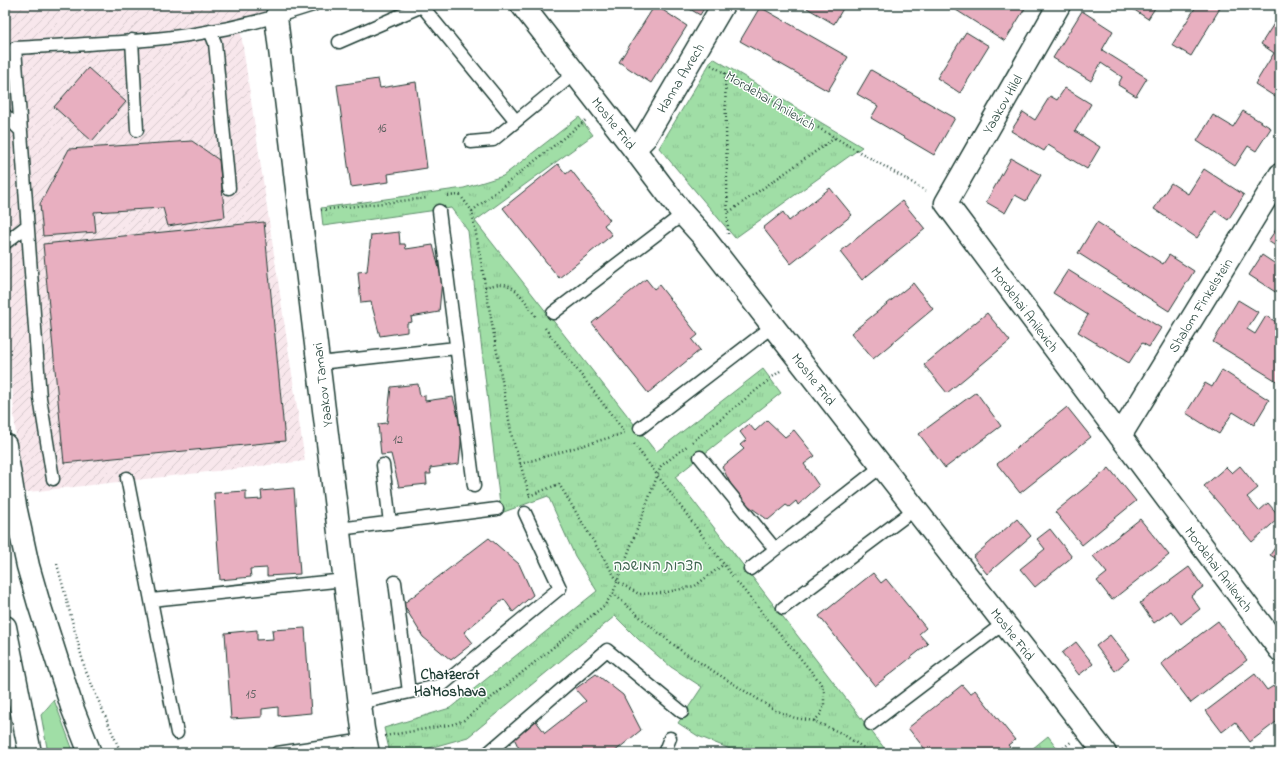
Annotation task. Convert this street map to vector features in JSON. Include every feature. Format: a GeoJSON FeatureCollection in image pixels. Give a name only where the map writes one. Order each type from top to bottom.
{"type":"FeatureCollection","features":[{"type":"Feature","properties":{"kind":"street","name":"Moshe Frid"},"geometry":{"type":"LineString","coordinates":[[522,5],[683,214],[702,235],[1105,753]]}},
{"type":"Feature","properties":{"kind":"street","name":"Hanna Avrech"},"geometry":{"type":"LineString","coordinates":[[634,149],[644,138],[723,5]]}},
{"type":"Feature","properties":{"kind":"street","name":"Yaakov Hilel"},"geometry":{"type":"LineString","coordinates":[[946,203],[1059,5]]}},
{"type":"Feature","properties":{"kind":"street","name":"Yaakov Tamari"},"geometry":{"type":"LineString","coordinates":[[276,17],[360,703],[367,746]]}},
{"type":"Feature","properties":{"kind":"street","name":"Shalom Finkelstein"},"geometry":{"type":"LineString","coordinates":[[1120,436],[1280,175]]}},
{"type":"Feature","properties":{"kind":"street","name":"Mordehai Anilevich"},"geometry":{"type":"LineString","coordinates":[[946,203],[1280,650]]}},
{"type":"Feature","properties":{"kind":"street"},"geometry":{"type":"LineString","coordinates":[[5,445],[15,506],[38,604],[72,707],[90,753]]}},
{"type":"Feature","properties":{"kind":"street"},"geometry":{"type":"LineString","coordinates":[[5,627],[30,753]]}},
{"type":"Feature","properties":{"kind":"lane"},"geometry":{"type":"LineString","coordinates":[[53,479],[40,398],[15,48],[183,36],[276,17],[313,5]]}},
{"type":"Feature","properties":{"kind":"lane"},"geometry":{"type":"LineString","coordinates":[[339,42],[422,6],[516,121]]}},
{"type":"Feature","properties":{"kind":"lane"},"geometry":{"type":"LineString","coordinates":[[210,31],[215,43],[229,188]]}},
{"type":"Feature","properties":{"kind":"lane"},"geometry":{"type":"LineString","coordinates":[[132,40],[137,130]]}},
{"type":"Feature","properties":{"kind":"lane"},"geometry":{"type":"LineString","coordinates":[[471,142],[493,140],[575,73]]}},
{"type":"Feature","properties":{"kind":"lane"},"geometry":{"type":"LineString","coordinates":[[5,115],[21,131]]}},
{"type":"Feature","properties":{"kind":"lane"},"geometry":{"type":"LineString","coordinates":[[439,211],[474,486]]}},
{"type":"Feature","properties":{"kind":"lane"},"geometry":{"type":"LineString","coordinates":[[553,313],[683,214]]}},
{"type":"Feature","properties":{"kind":"lane"},"geometry":{"type":"LineString","coordinates":[[5,243],[27,226]]}},
{"type":"Feature","properties":{"kind":"lane"},"geometry":{"type":"LineString","coordinates":[[640,428],[773,326]]}},
{"type":"Feature","properties":{"kind":"lane"},"geometry":{"type":"LineString","coordinates":[[319,363],[456,348]]}},
{"type":"Feature","properties":{"kind":"lane"},"geometry":{"type":"LineString","coordinates":[[700,457],[775,549]]}},
{"type":"Feature","properties":{"kind":"lane"},"geometry":{"type":"LineString","coordinates":[[383,465],[390,523]]}},
{"type":"Feature","properties":{"kind":"lane"},"geometry":{"type":"LineString","coordinates":[[750,569],[882,466]]}},
{"type":"Feature","properties":{"kind":"lane"},"geometry":{"type":"LineString","coordinates":[[127,478],[177,733]]}},
{"type":"Feature","properties":{"kind":"lane"},"geometry":{"type":"LineString","coordinates":[[339,529],[497,509]]}},
{"type":"Feature","properties":{"kind":"lane"},"geometry":{"type":"LineString","coordinates":[[783,608],[915,509]]}},
{"type":"Feature","properties":{"kind":"lane"},"geometry":{"type":"LineString","coordinates":[[360,703],[442,685],[560,588],[524,512]]}},
{"type":"Feature","properties":{"kind":"lane"},"geometry":{"type":"LineString","coordinates":[[151,600],[345,580]]}},
{"type":"Feature","properties":{"kind":"lane"},"geometry":{"type":"LineString","coordinates":[[395,582],[409,692]]}},
{"type":"Feature","properties":{"kind":"lane"},"geometry":{"type":"LineString","coordinates":[[871,724],[1004,623]]}},
{"type":"Feature","properties":{"kind":"lane"},"geometry":{"type":"LineString","coordinates":[[488,753],[607,650],[682,712]]}},
{"type":"Feature","properties":{"kind":"lane"},"geometry":{"type":"LineString","coordinates":[[664,753],[670,738]]}},
{"type":"Feature","properties":{"kind":"lane"},"geometry":{"type":"LineString","coordinates":[[277,753],[367,746]]}},
{"type":"Feature","properties":{"kind":"path","name":"Mordehai Anilevich"},"geometry":{"type":"LineString","coordinates":[[694,54],[946,203]]}},
{"type":"Feature","properties":{"kind":"path"},"geometry":{"type":"LineString","coordinates":[[725,73],[728,236]]}},
{"type":"Feature","properties":{"kind":"path"},"geometry":{"type":"LineString","coordinates":[[472,211],[602,108]]}},
{"type":"Feature","properties":{"kind":"path"},"geometry":{"type":"LineString","coordinates":[[728,212],[835,138]]}},
{"type":"Feature","properties":{"kind":"path"},"geometry":{"type":"LineString","coordinates":[[485,287],[499,284],[507,285],[517,292],[626,433],[520,464]]}},
{"type":"Feature","properties":{"kind":"path"},"geometry":{"type":"LineString","coordinates":[[367,746],[454,724],[464,720],[604,606],[613,593],[618,582],[662,466],[798,358]]}},
{"type":"Feature","properties":{"kind":"path"},"geometry":{"type":"LineString","coordinates":[[630,439],[747,595],[820,682],[824,691],[824,705],[821,714],[814,721]]}},
{"type":"Feature","properties":{"kind":"path"},"geometry":{"type":"LineString","coordinates":[[497,509],[559,484],[618,582],[639,594],[663,594],[695,586],[724,564]]}},
{"type":"Feature","properties":{"kind":"path"},"geometry":{"type":"LineString","coordinates":[[57,564],[85,669],[121,753]]}},
{"type":"Feature","properties":{"kind":"path"},"geometry":{"type":"LineString","coordinates":[[613,593],[650,626],[683,652],[774,710],[796,718],[814,721],[840,733],[864,748],[869,753]]}},
{"type":"Feature","properties":{"kind":"shaded area"},"geometry":{"type":"Polygon","coordinates":[[[5,5],[284,5],[240,27],[305,461],[20,493],[5,290],[5,5]]]}},
{"type":"Feature","properties":{"kind":"green space"},"geometry":{"type":"Polygon","coordinates":[[[713,58],[862,147],[735,238],[659,148],[713,58]]]}},
{"type":"Feature","properties":{"kind":"green space","name":"חצרות המושבה"},"geometry":{"type":"Polygon","coordinates":[[[579,117],[593,135],[475,221],[656,452],[763,369],[781,393],[675,477],[888,753],[740,753],[698,736],[678,723],[702,687],[671,667],[638,639],[615,616],[468,737],[412,753],[390,753],[384,728],[450,708],[597,591],[575,556],[548,496],[501,513],[468,231],[451,208],[323,226],[321,208],[464,188],[503,176],[579,117]]]}},
{"type":"Feature","properties":{"kind":"green space"},"geometry":{"type":"Polygon","coordinates":[[[54,700],[74,753],[48,753],[41,715],[54,700]]]}},
{"type":"Feature","properties":{"kind":"green space"},"geometry":{"type":"Polygon","coordinates":[[[1048,736],[1061,753],[1027,753],[1048,736]]]}},
{"type":"Feature","properties":{"kind":"building"},"geometry":{"type":"Polygon","coordinates":[[[655,5],[687,26],[651,83],[619,62],[655,5]]]}},
{"type":"Feature","properties":{"kind":"building"},"geometry":{"type":"Polygon","coordinates":[[[683,5],[706,5],[700,15],[683,5]]]}},
{"type":"Feature","properties":{"kind":"building"},"geometry":{"type":"Polygon","coordinates":[[[809,5],[845,5],[834,24],[807,8],[809,5]]]}},
{"type":"Feature","properties":{"kind":"building"},"geometry":{"type":"Polygon","coordinates":[[[959,5],[1027,5],[1005,41],[956,10],[959,5]]]}},
{"type":"Feature","properties":{"kind":"building"},"geometry":{"type":"Polygon","coordinates":[[[1127,5],[1157,5],[1148,19],[1127,5]]]}},
{"type":"Feature","properties":{"kind":"building"},"geometry":{"type":"Polygon","coordinates":[[[1197,5],[1222,5],[1191,56],[1172,45],[1197,5]]]}},
{"type":"Feature","properties":{"kind":"building"},"geometry":{"type":"Polygon","coordinates":[[[760,7],[848,57],[828,91],[740,41],[760,7]]]}},
{"type":"Feature","properties":{"kind":"building"},"geometry":{"type":"Polygon","coordinates":[[[1082,11],[1113,31],[1102,50],[1147,78],[1136,96],[1118,85],[1122,77],[1101,63],[1091,81],[1053,58],[1082,11]]]}},
{"type":"Feature","properties":{"kind":"building"},"geometry":{"type":"Polygon","coordinates":[[[1275,22],[1280,25],[1280,93],[1277,98],[1255,84],[1274,53],[1261,44],[1275,22]]]}},
{"type":"Feature","properties":{"kind":"building"},"geometry":{"type":"Polygon","coordinates":[[[966,32],[989,46],[960,93],[937,78],[966,32]]]}},
{"type":"Feature","properties":{"kind":"building"},"geometry":{"type":"Polygon","coordinates":[[[88,68],[126,102],[92,141],[54,107],[88,68]]]}},
{"type":"Feature","properties":{"kind":"building"},"geometry":{"type":"Polygon","coordinates":[[[871,70],[955,118],[934,155],[871,118],[878,106],[857,94],[871,70]]]}},
{"type":"Feature","properties":{"kind":"building"},"geometry":{"type":"Polygon","coordinates":[[[378,79],[380,88],[416,82],[427,168],[388,174],[389,182],[351,187],[337,85],[378,79]]]}},
{"type":"Feature","properties":{"kind":"building"},"geometry":{"type":"Polygon","coordinates":[[[1065,88],[1091,104],[1075,131],[1100,147],[1087,169],[1048,145],[1044,151],[1011,131],[1023,112],[1035,120],[1050,96],[1057,100],[1065,88]]]}},
{"type":"Feature","properties":{"kind":"building"},"geometry":{"type":"Polygon","coordinates":[[[1243,111],[1271,128],[1256,151],[1248,146],[1235,166],[1197,141],[1213,115],[1233,127],[1243,111]]]}},
{"type":"Feature","properties":{"kind":"building"},"geometry":{"type":"Polygon","coordinates":[[[192,141],[219,160],[225,217],[168,226],[163,208],[94,212],[96,232],[43,236],[40,204],[69,149],[192,141]]]}},
{"type":"Feature","properties":{"kind":"building"},"geometry":{"type":"Polygon","coordinates":[[[1011,158],[1041,175],[1026,201],[1015,195],[1005,213],[986,202],[1011,158]]]}},
{"type":"Feature","properties":{"kind":"building"},"geometry":{"type":"Polygon","coordinates":[[[558,164],[566,174],[571,170],[610,220],[604,225],[612,235],[559,278],[503,208],[558,164]]]}},
{"type":"Feature","properties":{"kind":"building"},"geometry":{"type":"Polygon","coordinates":[[[1204,169],[1244,195],[1228,220],[1215,211],[1197,238],[1154,209],[1171,183],[1188,194],[1204,169]]]}},
{"type":"Feature","properties":{"kind":"building"},"geometry":{"type":"Polygon","coordinates":[[[830,188],[852,215],[791,264],[763,228],[783,212],[789,221],[830,188]]]}},
{"type":"Feature","properties":{"kind":"building"},"geometry":{"type":"Polygon","coordinates":[[[902,201],[925,229],[862,280],[840,252],[902,201]]]}},
{"type":"Feature","properties":{"kind":"building"},"geometry":{"type":"Polygon","coordinates":[[[264,222],[285,441],[64,463],[43,244],[264,222]]]}},
{"type":"Feature","properties":{"kind":"building"},"geometry":{"type":"Polygon","coordinates":[[[1097,222],[1163,264],[1169,255],[1194,271],[1169,311],[1078,253],[1097,222]]]}},
{"type":"Feature","properties":{"kind":"building"},"geometry":{"type":"Polygon","coordinates":[[[1280,224],[1280,249],[1268,241],[1280,224]]]}},
{"type":"Feature","properties":{"kind":"building"},"geometry":{"type":"Polygon","coordinates":[[[399,232],[400,244],[405,244],[406,249],[433,245],[442,280],[439,312],[411,317],[412,322],[407,323],[407,332],[380,336],[371,302],[361,303],[358,272],[367,271],[371,235],[399,232]]]}},
{"type":"Feature","properties":{"kind":"building"},"geometry":{"type":"Polygon","coordinates":[[[1262,255],[1277,265],[1280,260],[1280,295],[1249,275],[1262,255]]]}},
{"type":"Feature","properties":{"kind":"building"},"geometry":{"type":"Polygon","coordinates":[[[1068,270],[1161,328],[1149,347],[1142,343],[1129,363],[1078,332],[1088,315],[1053,293],[1068,270]]]}},
{"type":"Feature","properties":{"kind":"building"},"geometry":{"type":"Polygon","coordinates":[[[646,279],[654,289],[659,285],[698,335],[692,340],[700,350],[648,393],[592,323],[646,279]]]}},
{"type":"Feature","properties":{"kind":"building"},"geometry":{"type":"Polygon","coordinates":[[[913,283],[933,309],[873,359],[851,333],[913,283]]]}},
{"type":"Feature","properties":{"kind":"building"},"geometry":{"type":"Polygon","coordinates":[[[1238,300],[1258,312],[1247,329],[1255,334],[1266,316],[1280,324],[1280,383],[1213,342],[1238,300]]]}},
{"type":"Feature","properties":{"kind":"building"},"geometry":{"type":"Polygon","coordinates":[[[987,313],[1010,341],[947,393],[924,365],[987,313]]]}},
{"type":"Feature","properties":{"kind":"building"},"geometry":{"type":"Polygon","coordinates":[[[1222,370],[1269,400],[1254,425],[1233,412],[1219,434],[1186,413],[1205,383],[1212,387],[1222,370]]]}},
{"type":"Feature","properties":{"kind":"building"},"geometry":{"type":"Polygon","coordinates":[[[418,384],[420,396],[425,395],[425,401],[453,397],[462,432],[459,464],[430,468],[431,474],[426,474],[427,484],[399,487],[391,454],[381,455],[378,424],[387,423],[391,387],[418,384]]]}},
{"type":"Feature","properties":{"kind":"building"},"geometry":{"type":"Polygon","coordinates":[[[976,392],[1001,426],[945,468],[919,434],[976,392]]]}},
{"type":"Feature","properties":{"kind":"building"},"geometry":{"type":"Polygon","coordinates":[[[1067,407],[1091,437],[1020,493],[997,464],[1067,407]]]}},
{"type":"Feature","properties":{"kind":"building"},"geometry":{"type":"Polygon","coordinates":[[[767,420],[785,437],[794,430],[815,456],[804,464],[819,486],[798,505],[796,501],[789,507],[786,505],[768,520],[738,498],[722,467],[744,449],[740,445],[746,440],[740,432],[749,424],[755,431],[767,420]]]}},
{"type":"Feature","properties":{"kind":"building"},"geometry":{"type":"Polygon","coordinates":[[[1240,466],[1258,488],[1247,497],[1259,511],[1268,503],[1280,517],[1252,542],[1204,486],[1226,467],[1232,473],[1240,466]]]}},
{"type":"Feature","properties":{"kind":"building"},"geometry":{"type":"Polygon","coordinates":[[[1109,468],[1136,501],[1082,545],[1055,512],[1109,468]]]}},
{"type":"Feature","properties":{"kind":"building"},"geometry":{"type":"Polygon","coordinates":[[[294,488],[300,574],[267,576],[267,568],[250,569],[251,577],[220,580],[214,493],[246,491],[246,500],[262,499],[261,491],[294,488]]]}},
{"type":"Feature","properties":{"kind":"building"},"geometry":{"type":"Polygon","coordinates":[[[1017,519],[1031,536],[987,574],[973,557],[1017,519]]]}},
{"type":"Feature","properties":{"kind":"building"},"geometry":{"type":"Polygon","coordinates":[[[1140,519],[1169,555],[1112,600],[1097,581],[1107,573],[1093,556],[1140,519]]]}},
{"type":"Feature","properties":{"kind":"building"},"geometry":{"type":"Polygon","coordinates":[[[1050,529],[1072,557],[1035,587],[1020,569],[1045,549],[1037,539],[1050,529]]]}},
{"type":"Feature","properties":{"kind":"building"},"geometry":{"type":"Polygon","coordinates":[[[489,538],[519,564],[533,595],[513,612],[504,599],[464,632],[473,643],[451,660],[423,637],[403,604],[489,538]]]}},
{"type":"Feature","properties":{"kind":"building"},"geometry":{"type":"Polygon","coordinates":[[[1280,540],[1280,561],[1270,555],[1280,540]]]}},
{"type":"Feature","properties":{"kind":"building"},"geometry":{"type":"Polygon","coordinates":[[[1189,567],[1203,587],[1191,596],[1200,609],[1181,624],[1171,611],[1154,623],[1140,603],[1189,567]]]}},
{"type":"Feature","properties":{"kind":"building"},"geometry":{"type":"Polygon","coordinates":[[[873,573],[881,583],[886,579],[926,628],[919,634],[928,644],[875,686],[819,616],[873,573]]]}},
{"type":"Feature","properties":{"kind":"building"},"geometry":{"type":"Polygon","coordinates":[[[1218,621],[1247,660],[1191,703],[1161,664],[1218,621]]]}},
{"type":"Feature","properties":{"kind":"building"},"geometry":{"type":"Polygon","coordinates":[[[305,628],[311,713],[278,716],[278,707],[262,709],[262,717],[231,719],[225,633],[257,630],[257,640],[273,639],[272,630],[305,628]]]}},
{"type":"Feature","properties":{"kind":"building"},"geometry":{"type":"Polygon","coordinates":[[[1110,635],[1129,659],[1115,671],[1096,646],[1110,635]]]}},
{"type":"Feature","properties":{"kind":"building"},"geometry":{"type":"Polygon","coordinates":[[[1076,642],[1093,664],[1079,675],[1062,653],[1076,642]]]}},
{"type":"Feature","properties":{"kind":"building"},"geometry":{"type":"Polygon","coordinates":[[[596,674],[623,695],[641,730],[613,753],[521,753],[514,738],[536,721],[545,733],[586,701],[575,689],[596,674]]]}},
{"type":"Feature","properties":{"kind":"building"},"geometry":{"type":"Polygon","coordinates":[[[1255,674],[1267,690],[1275,685],[1280,692],[1280,719],[1250,742],[1235,722],[1222,732],[1206,711],[1255,674]]]}},
{"type":"Feature","properties":{"kind":"building"},"geometry":{"type":"Polygon","coordinates":[[[962,685],[970,694],[975,690],[1015,740],[1008,745],[1015,753],[928,753],[908,728],[962,685]]]}},
{"type":"Feature","properties":{"kind":"district","name":"Chatzerot Ha'Moshava"},"geometry":{"type":"Point","coordinates":[450,682]}}]}
